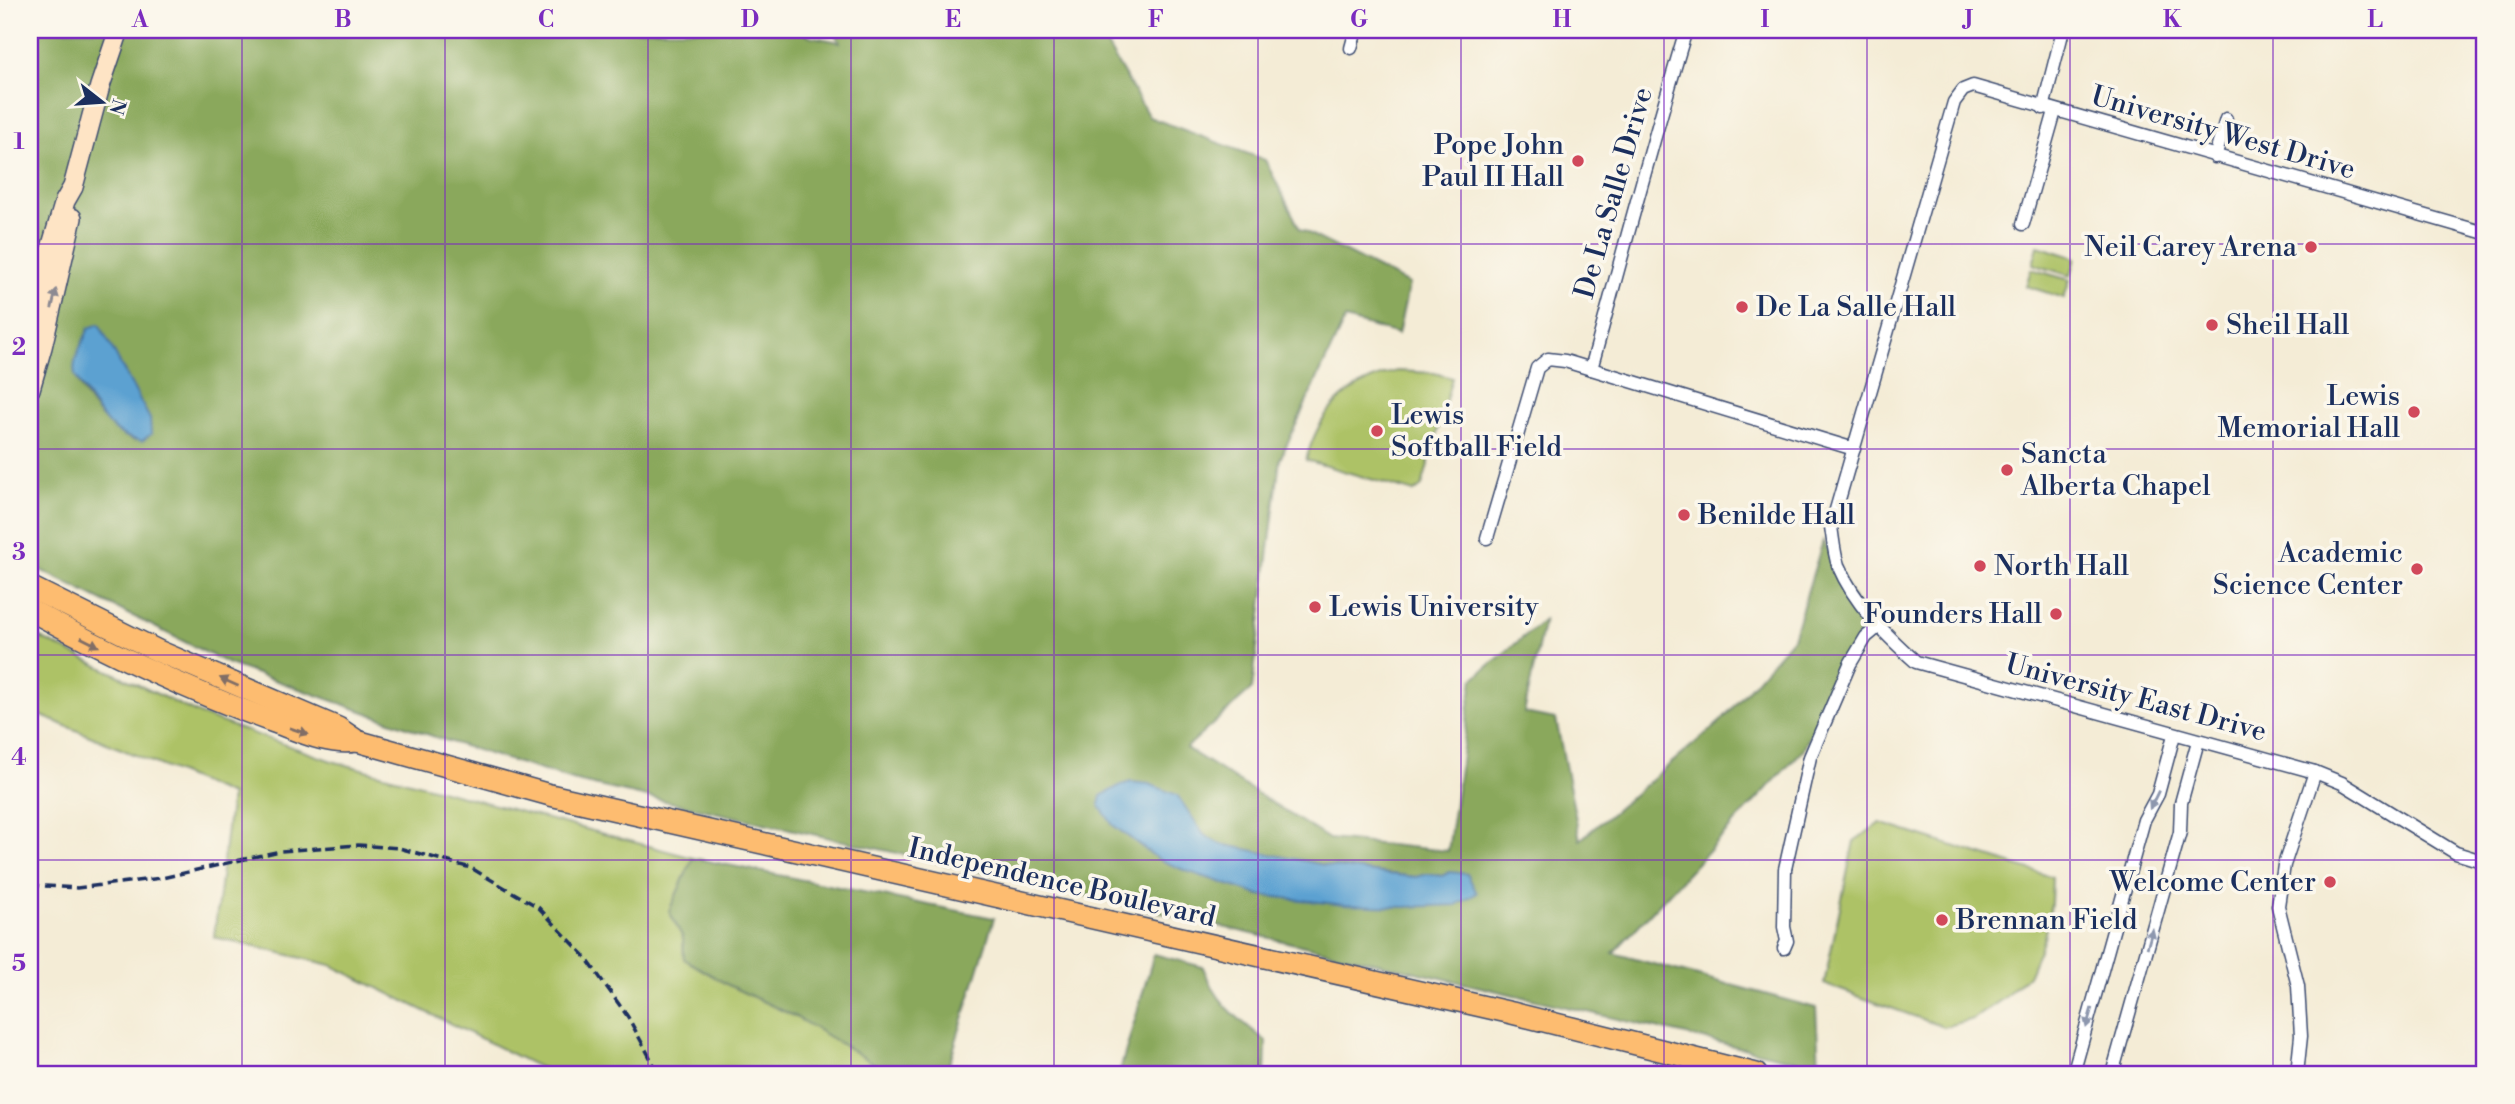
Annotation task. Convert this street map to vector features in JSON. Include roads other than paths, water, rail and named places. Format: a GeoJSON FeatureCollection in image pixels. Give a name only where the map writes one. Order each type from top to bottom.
{"type":"FeatureCollection","features":[{"type":"Feature","properties":{"kind":"main road","name":"Independence Boulevard"},"geometry":{"type":"LineString","coordinates":[[30,587],[158,651],[338,728],[357,741],[493,780],[655,820],[1498,1009],[1756,1074]]}},
{"type":"Feature","properties":{"kind":"main road","name":"Independence Boulevard"},"geometry":{"type":"LineString","coordinates":[[30,610],[133,663],[230,705],[339,743],[357,741]]}},
{"type":"Feature","properties":{"kind":"street"},"geometry":{"type":"LineString","coordinates":[[30,320],[65,201],[74,187],[100,86],[118,30]]}},
{"type":"Feature","properties":{"kind":"street"},"geometry":{"type":"LineString","coordinates":[[1350,48],[1356,30]]}},
{"type":"Feature","properties":{"kind":"street","name":"De La Salle Drive"},"geometry":{"type":"LineString","coordinates":[[1591,369],[1654,136],[1686,30]]}},
{"type":"Feature","properties":{"kind":"street"},"geometry":{"type":"LineString","coordinates":[[2023,224],[2049,109],[2063,30]]}},
{"type":"Feature","properties":{"kind":"street","name":"University West Drive"},"geometry":{"type":"LineString","coordinates":[[1854,449],[1954,102],[1963,90],[1973,86],[2485,233]]}},
{"type":"Feature","properties":{"kind":"street"},"geometry":{"type":"LineString","coordinates":[[2215,157],[2225,119]]}},
{"type":"Feature","properties":{"kind":"street"},"geometry":{"type":"LineString","coordinates":[[30,389],[77,198],[74,187]]}},
{"type":"Feature","properties":{"kind":"street"},"geometry":{"type":"LineString","coordinates":[[1487,538],[1537,368],[1548,359],[1565,361],[1854,449]]}},
{"type":"Feature","properties":{"kind":"street","name":"University East Drive"},"geometry":{"type":"LineString","coordinates":[[1854,449],[1831,527],[1838,563],[1857,599],[1878,627],[1916,662],[2315,772],[2342,783],[2456,853],[2485,862]]}},
{"type":"Feature","properties":{"kind":"street"},"geometry":{"type":"LineString","coordinates":[[1784,948],[1787,941],[1784,926],[1785,869],[1810,757],[1850,664],[1866,637],[1878,627]]}},
{"type":"Feature","properties":{"kind":"street"},"geometry":{"type":"LineString","coordinates":[[2073,1074],[2144,820],[2158,794],[2174,735]]}},
{"type":"Feature","properties":{"kind":"street"},"geometry":{"type":"LineString","coordinates":[[2112,1074],[2180,832],[2180,803],[2197,741]]}},
{"type":"Feature","properties":{"kind":"street"},"geometry":{"type":"LineString","coordinates":[[2297,1074],[2301,1036],[2298,986],[2278,905],[2284,865],[2315,772]]}},
{"type":"Feature","properties":{"kind":"water"},"geometry":{"type":"Polygon","coordinates":[[[99,324],[150,419],[151,434],[142,441],[123,435],[108,424],[75,375],[76,357],[89,328],[99,324]]]}},
{"type":"Feature","properties":{"kind":"water"},"geometry":{"type":"Polygon","coordinates":[[[1131,782],[1149,784],[1177,795],[1204,835],[1220,844],[1329,866],[1387,874],[1416,877],[1427,874],[1442,876],[1450,872],[1467,874],[1477,893],[1456,905],[1404,907],[1345,905],[1259,895],[1158,859],[1113,825],[1099,805],[1101,796],[1131,782]]]}},
{"type":"Feature","properties":{"kind":"railway"},"geometry":{"type":"LineString","coordinates":[[30,885],[77,888],[162,878],[280,851],[358,845],[399,848],[471,868],[538,907],[584,955],[628,1017],[659,1074]]}},
{"type":"Feature","properties":{"kind":"place","name":"Pope John Paul II Hall"},"geometry":{"type":"Point","coordinates":[1578,161]}},
{"type":"Feature","properties":{"kind":"place","name":"Neil Carey Arena"},"geometry":{"type":"Point","coordinates":[2311,247]}},
{"type":"Feature","properties":{"kind":"place","name":"De La Salle Hall"},"geometry":{"type":"Point","coordinates":[1742,307]}},
{"type":"Feature","properties":{"kind":"place","name":"Sheil Hall"},"geometry":{"type":"Point","coordinates":[2212,325]}},
{"type":"Feature","properties":{"kind":"place","name":"Lewis Memorial Hall"},"geometry":{"type":"Point","coordinates":[2414,412]}},
{"type":"Feature","properties":{"kind":"place","name":"Lewis Softball Field"},"geometry":{"type":"Point","coordinates":[1377,431]}},
{"type":"Feature","properties":{"kind":"place","name":"Sancta Alberta Chapel"},"geometry":{"type":"Point","coordinates":[2007,470]}},
{"type":"Feature","properties":{"kind":"place","name":"Benilde Hall"},"geometry":{"type":"Point","coordinates":[1684,515]}},
{"type":"Feature","properties":{"kind":"place","name":"North Hall"},"geometry":{"type":"Point","coordinates":[1980,566]}},
{"type":"Feature","properties":{"kind":"place","name":"Academic Science Center"},"geometry":{"type":"Point","coordinates":[2417,569]}},
{"type":"Feature","properties":{"kind":"place","name":"Lewis University"},"geometry":{"type":"Point","coordinates":[1315,607]}},
{"type":"Feature","properties":{"kind":"place","name":"Founders Hall"},"geometry":{"type":"Point","coordinates":[2056,614]}},
{"type":"Feature","properties":{"kind":"place","name":"Welcome Center"},"geometry":{"type":"Point","coordinates":[2330,882]}},
{"type":"Feature","properties":{"kind":"place","name":"Brennan Field"},"geometry":{"type":"Point","coordinates":[1942,920]}}]}
